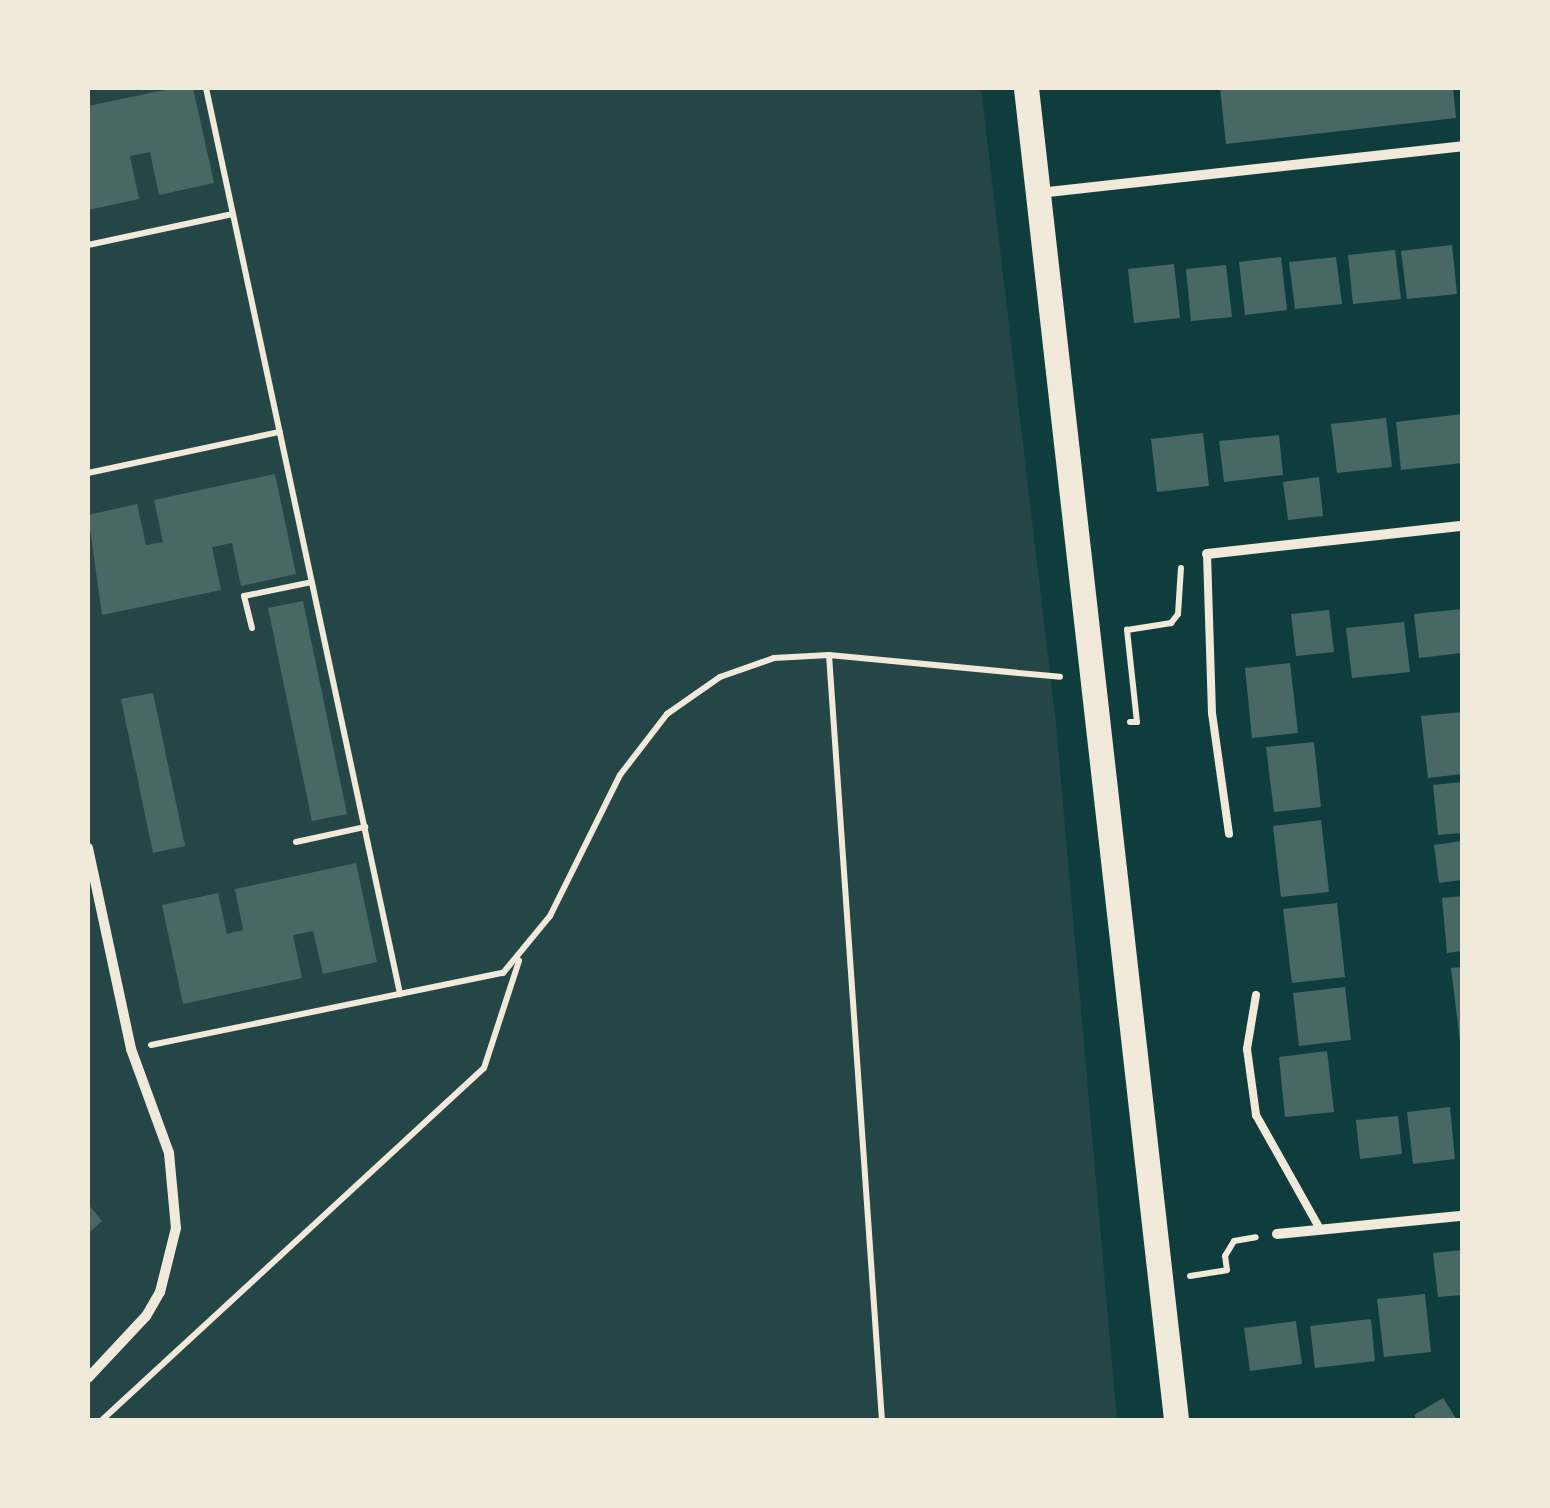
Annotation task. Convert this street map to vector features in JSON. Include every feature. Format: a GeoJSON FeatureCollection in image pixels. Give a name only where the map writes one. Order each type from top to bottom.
{"type":"FeatureCollection","features":[{"type":"Feature","properties":{"kind":"main road"},"geometry":{"type":"LineString","coordinates":[[1026,88],[1176,1420]]}},
{"type":"Feature","properties":{"kind":"street"},"geometry":{"type":"LineString","coordinates":[[1038,193],[1462,146]]}},
{"type":"Feature","properties":{"kind":"street"},"geometry":{"type":"LineString","coordinates":[[1207,554],[1462,526]]}},
{"type":"Feature","properties":{"kind":"street"},"geometry":{"type":"LineString","coordinates":[[88,848],[131,1049],[169,1152],[176,1228],[160,1292],[88,1378]]}},
{"type":"Feature","properties":{"kind":"street"},"geometry":{"type":"LineString","coordinates":[[1277,1234],[1462,1216]]}},
{"type":"Feature","properties":{"kind":"lane"},"geometry":{"type":"LineString","coordinates":[[1207,554],[1208,662],[1229,834]]}},
{"type":"Feature","properties":{"kind":"lane"},"geometry":{"type":"LineString","coordinates":[[1256,995],[1247,1049],[1256,1115],[1320,1230]]}},
{"type":"Feature","properties":{"kind":"path"},"geometry":{"type":"LineString","coordinates":[[206,88],[400,994]]}},
{"type":"Feature","properties":{"kind":"path"},"geometry":{"type":"LineString","coordinates":[[88,246],[233,214]]}},
{"type":"Feature","properties":{"kind":"path"},"geometry":{"type":"LineString","coordinates":[[88,474],[280,432]]}},
{"type":"Feature","properties":{"kind":"path"},"geometry":{"type":"LineString","coordinates":[[1096,727],[1137,722],[1126,630],[1171,623],[1178,614],[1181,556],[1207,554]]}},
{"type":"Feature","properties":{"kind":"path"},"geometry":{"type":"LineString","coordinates":[[252,628],[244,596],[312,582]]}},
{"type":"Feature","properties":{"kind":"path"},"geometry":{"type":"LineString","coordinates":[[102,1420],[484,1068],[520,960],[550,916],[620,775],[668,714],[720,677],[774,658],[829,655],[1063,677],[1065,695]]}},
{"type":"Feature","properties":{"kind":"path"},"geometry":{"type":"LineString","coordinates":[[829,655],[882,1420]]}},
{"type":"Feature","properties":{"kind":"path"},"geometry":{"type":"LineString","coordinates":[[296,842],[364,827]]}},
{"type":"Feature","properties":{"kind":"path"},"geometry":{"type":"LineString","coordinates":[[131,1049],[503,973],[520,960]]}},
{"type":"Feature","properties":{"kind":"path"},"geometry":{"type":"LineString","coordinates":[[1161,1281],[1227,1270],[1225,1256],[1234,1240],[1277,1234]]}},
{"type":"Feature","properties":{"kind":"shaded area"},"geometry":{"type":"Polygon","coordinates":[[[88,88],[981,88],[1056,724],[1117,1420],[88,1420],[88,88]]]}},
{"type":"Feature","properties":{"kind":"building"},"geometry":{"type":"Polygon","coordinates":[[[174,88],[193,88],[214,183],[159,195],[150,152],[130,156],[139,199],[88,210],[88,106],[174,88]]]}},
{"type":"Feature","properties":{"kind":"building"},"geometry":{"type":"Polygon","coordinates":[[[1220,88],[1453,88],[1456,118],[1226,144],[1220,88]]]}},
{"type":"Feature","properties":{"kind":"building"},"geometry":{"type":"Polygon","coordinates":[[[1452,245],[1457,294],[1407,299],[1401,251],[1452,245]]]}},
{"type":"Feature","properties":{"kind":"building"},"geometry":{"type":"Polygon","coordinates":[[[1395,250],[1401,299],[1353,304],[1348,255],[1395,250]]]}},
{"type":"Feature","properties":{"kind":"building"},"geometry":{"type":"Polygon","coordinates":[[[1281,257],[1287,310],[1245,315],[1239,262],[1281,257]]]}},
{"type":"Feature","properties":{"kind":"building"},"geometry":{"type":"Polygon","coordinates":[[[1336,257],[1342,304],[1295,309],[1289,262],[1336,257]]]}},
{"type":"Feature","properties":{"kind":"building"},"geometry":{"type":"Polygon","coordinates":[[[1174,264],[1180,318],[1134,323],[1128,269],[1174,264]]]}},
{"type":"Feature","properties":{"kind":"building"},"geometry":{"type":"Polygon","coordinates":[[[1226,265],[1232,317],[1191,321],[1186,269],[1226,265]]]}},
{"type":"Feature","properties":{"kind":"building"},"geometry":{"type":"Polygon","coordinates":[[[1462,414],[1462,463],[1401,470],[1396,422],[1462,414]]]}},
{"type":"Feature","properties":{"kind":"building"},"geometry":{"type":"Polygon","coordinates":[[[1386,418],[1392,467],[1337,473],[1331,424],[1386,418]]]}},
{"type":"Feature","properties":{"kind":"building"},"geometry":{"type":"Polygon","coordinates":[[[1203,433],[1209,486],[1157,492],[1151,439],[1203,433]]]}},
{"type":"Feature","properties":{"kind":"building"},"geometry":{"type":"Polygon","coordinates":[[[1279,435],[1283,475],[1224,482],[1219,441],[1279,435]]]}},
{"type":"Feature","properties":{"kind":"building"},"geometry":{"type":"Polygon","coordinates":[[[275,474],[296,574],[241,586],[232,543],[212,547],[221,590],[102,615],[88,515],[137,504],[146,545],[163,542],[154,500],[275,474]]]}},
{"type":"Feature","properties":{"kind":"building"},"geometry":{"type":"Polygon","coordinates":[[[1319,477],[1323,516],[1288,520],[1283,482],[1319,477]]]}},
{"type":"Feature","properties":{"kind":"building"},"geometry":{"type":"Polygon","coordinates":[[[303,601],[347,814],[312,821],[268,608],[303,601]]]}},
{"type":"Feature","properties":{"kind":"building"},"geometry":{"type":"Polygon","coordinates":[[[1462,609],[1462,653],[1419,658],[1414,614],[1462,609]]]}},
{"type":"Feature","properties":{"kind":"building"},"geometry":{"type":"Polygon","coordinates":[[[1329,610],[1334,652],[1296,656],[1291,614],[1329,610]]]}},
{"type":"Feature","properties":{"kind":"building"},"geometry":{"type":"Polygon","coordinates":[[[1404,622],[1410,672],[1352,678],[1346,628],[1404,622]]]}},
{"type":"Feature","properties":{"kind":"building"},"geometry":{"type":"Polygon","coordinates":[[[1290,663],[1298,733],[1252,738],[1245,668],[1290,663]]]}},
{"type":"Feature","properties":{"kind":"building"},"geometry":{"type":"Polygon","coordinates":[[[153,693],[185,846],[153,853],[121,699],[153,693]]]}},
{"type":"Feature","properties":{"kind":"building"},"geometry":{"type":"Polygon","coordinates":[[[1462,712],[1462,774],[1428,778],[1421,716],[1462,712]]]}},
{"type":"Feature","properties":{"kind":"building"},"geometry":{"type":"Polygon","coordinates":[[[1314,742],[1321,807],[1274,812],[1266,747],[1314,742]]]}},
{"type":"Feature","properties":{"kind":"building"},"geometry":{"type":"Polygon","coordinates":[[[1462,782],[1462,833],[1438,835],[1433,785],[1462,782]]]}},
{"type":"Feature","properties":{"kind":"building"},"geometry":{"type":"Polygon","coordinates":[[[1321,820],[1329,892],[1281,897],[1273,826],[1321,820]]]}},
{"type":"Feature","properties":{"kind":"building"},"geometry":{"type":"Polygon","coordinates":[[[1462,841],[1462,880],[1439,883],[1434,845],[1462,841]]]}},
{"type":"Feature","properties":{"kind":"building"},"geometry":{"type":"Polygon","coordinates":[[[356,863],[377,962],[323,974],[313,931],[293,935],[302,978],[183,1004],[162,905],[218,893],[227,934],[243,930],[235,889],[356,863]]]}},
{"type":"Feature","properties":{"kind":"building"},"geometry":{"type":"Polygon","coordinates":[[[1462,896],[1462,951],[1447,953],[1442,898],[1462,896]]]}},
{"type":"Feature","properties":{"kind":"building"},"geometry":{"type":"Polygon","coordinates":[[[1337,903],[1345,977],[1292,983],[1283,909],[1337,903]]]}},
{"type":"Feature","properties":{"kind":"building"},"geometry":{"type":"Polygon","coordinates":[[[1462,967],[1462,1042],[1460,1042],[1451,968],[1462,967]]]}},
{"type":"Feature","properties":{"kind":"building"},"geometry":{"type":"Polygon","coordinates":[[[1345,987],[1351,1040],[1299,1046],[1293,993],[1345,987]]]}},
{"type":"Feature","properties":{"kind":"building"},"geometry":{"type":"Polygon","coordinates":[[[1327,1051],[1334,1112],[1285,1117],[1279,1057],[1327,1051]]]}},
{"type":"Feature","properties":{"kind":"building"},"geometry":{"type":"Polygon","coordinates":[[[1450,1107],[1455,1159],[1413,1164],[1407,1112],[1450,1107]]]}},
{"type":"Feature","properties":{"kind":"building"},"geometry":{"type":"Polygon","coordinates":[[[1398,1116],[1402,1154],[1360,1159],[1356,1120],[1398,1116]]]}},
{"type":"Feature","properties":{"kind":"building"},"geometry":{"type":"Polygon","coordinates":[[[88,1204],[102,1221],[88,1234],[88,1204]]]}},
{"type":"Feature","properties":{"kind":"building"},"geometry":{"type":"Polygon","coordinates":[[[1462,1250],[1462,1295],[1438,1297],[1433,1253],[1462,1250]]]}},
{"type":"Feature","properties":{"kind":"building"},"geometry":{"type":"Polygon","coordinates":[[[1425,1294],[1431,1352],[1384,1357],[1377,1299],[1425,1294]]]}},
{"type":"Feature","properties":{"kind":"building"},"geometry":{"type":"Polygon","coordinates":[[[1371,1319],[1375,1361],[1315,1368],[1310,1326],[1371,1319]]]}},
{"type":"Feature","properties":{"kind":"building"},"geometry":{"type":"Polygon","coordinates":[[[1296,1321],[1302,1364],[1250,1371],[1244,1328],[1296,1321]]]}},
{"type":"Feature","properties":{"kind":"building"},"geometry":{"type":"Polygon","coordinates":[[[1443,1398],[1457,1420],[1417,1420],[1414,1415],[1443,1398]]]}}]}
